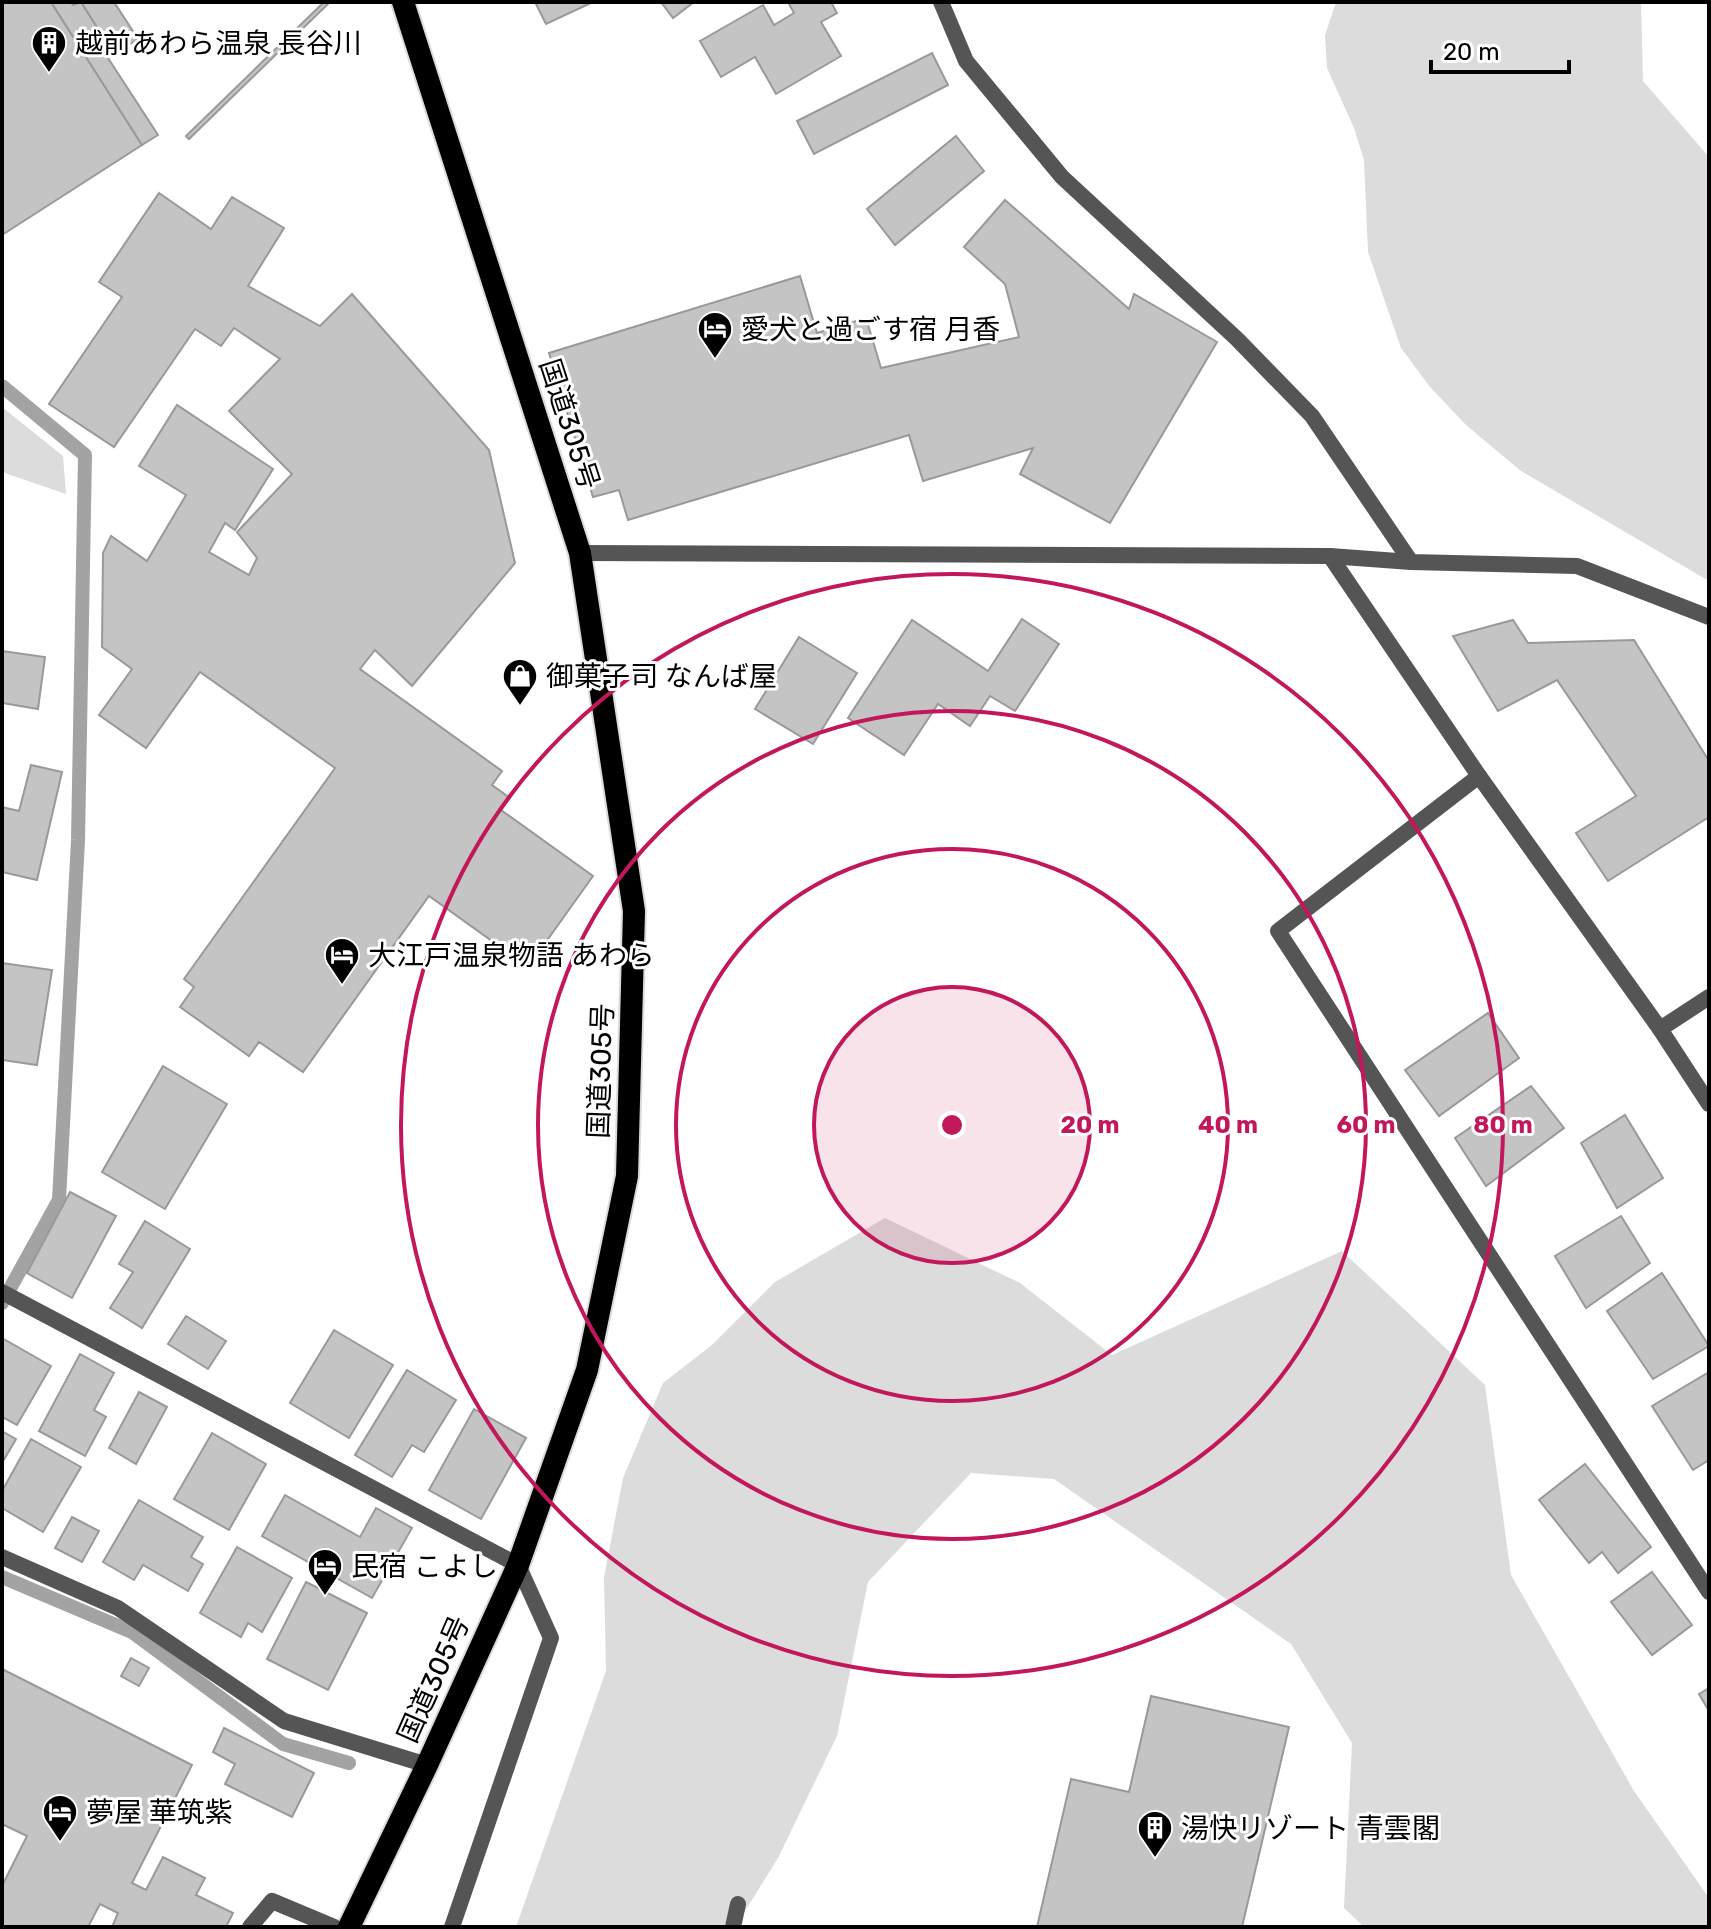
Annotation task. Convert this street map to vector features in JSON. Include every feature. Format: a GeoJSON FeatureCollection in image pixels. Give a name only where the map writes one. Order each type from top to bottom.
{"type":"FeatureCollection","features":[{"type":"Feature","properties":{"kind":"highway","name":"国道305号"},"geometry":{"type":"LineString","coordinates":[[349,1927],[518,1565],[587,1370],[627,1176],[634,911],[580,553],[403,2]]}},
{"type":"Feature","properties":{"kind":"street"},"geometry":{"type":"LineString","coordinates":[[941,2],[966,61],[1062,177],[1237,339],[1312,416],[1411,562]]}},
{"type":"Feature","properties":{"kind":"street"},"geometry":{"type":"LineString","coordinates":[[580,553],[1330,556],[1411,562],[1577,566],[1709,617]]}},
{"type":"Feature","properties":{"kind":"street"},"geometry":{"type":"LineString","coordinates":[[1330,556],[1479,776],[1660,1029],[1709,1104]]}},
{"type":"Feature","properties":{"kind":"street"},"geometry":{"type":"LineString","coordinates":[[1479,776],[1278,931],[1709,1592]]}},
{"type":"Feature","properties":{"kind":"street"},"geometry":{"type":"LineString","coordinates":[[1660,1029],[1709,997]]}},
{"type":"Feature","properties":{"kind":"street"},"geometry":{"type":"LineString","coordinates":[[2,1292],[518,1565],[551,1638],[452,1927]]}},
{"type":"Feature","properties":{"kind":"street"},"geometry":{"type":"LineString","coordinates":[[2,1557],[118,1608],[284,1721],[427,1765]]}},
{"type":"Feature","properties":{"kind":"street"},"geometry":{"type":"LineString","coordinates":[[250,1927],[272,1901],[334,1927]]}},
{"type":"Feature","properties":{"kind":"street"},"geometry":{"type":"LineString","coordinates":[[733,1927],[738,1904]]}},
{"type":"Feature","properties":{"kind":"shaded area"},"geometry":{"type":"Polygon","coordinates":[[[1336,2],[1641,2],[1643,81],[1709,157],[1709,581],[1521,471],[1466,425],[1430,387],[1401,348],[1368,252],[1364,160],[1354,128],[1327,68],[1325,35],[1336,2]]]}},
{"type":"Feature","properties":{"kind":"shaded area"},"geometry":{"type":"Polygon","coordinates":[[[2,407],[63,456],[66,494],[2,472],[2,407]]]}},
{"type":"Feature","properties":{"kind":"shaded area"},"geometry":{"type":"Polygon","coordinates":[[[885,1218],[1020,1283],[1112,1355],[1342,1251],[1485,1385],[1511,1575],[1634,1791],[1709,1898],[1709,1927],[1364,1927],[1344,1908],[1352,1743],[1291,1644],[1054,1479],[971,1473],[868,1582],[837,1736],[778,1858],[735,1927],[516,1927],[606,1671],[604,1577],[623,1478],[663,1383],[712,1345],[775,1282],[885,1218]]]}},
{"type":"Feature","properties":{"kind":"building","name":"越前あわら温泉 長谷川"},"geometry":{"type":"Polygon","coordinates":[[[2,2],[51,2],[142,145],[2,235],[2,2]]]}},
{"type":"Feature","properties":{"kind":"building"},"geometry":{"type":"Polygon","coordinates":[[[51,2],[71,2],[73,5],[81,2],[114,54],[108,58],[158,135],[142,145],[51,2]]]}},
{"type":"Feature","properties":{"kind":"building"},"geometry":{"type":"Polygon","coordinates":[[[81,2],[114,2],[138,39],[114,54],[81,2]]]}},
{"type":"Feature","properties":{"kind":"building"},"geometry":{"type":"Polygon","coordinates":[[[324,2],[330,2],[189,139],[186,136],[324,2]]]}},
{"type":"Feature","properties":{"kind":"building"},"geometry":{"type":"Polygon","coordinates":[[[535,2],[593,2],[546,24],[535,2]]]}},
{"type":"Feature","properties":{"kind":"building"},"geometry":{"type":"Polygon","coordinates":[[[661,2],[694,2],[673,18],[661,2]]]}},
{"type":"Feature","properties":{"kind":"building"},"geometry":{"type":"Polygon","coordinates":[[[788,2],[831,2],[837,13],[821,22],[841,56],[776,94],[755,57],[721,77],[700,41],[763,5],[774,25],[794,13],[788,2]]]}},
{"type":"Feature","properties":{"kind":"building"},"geometry":{"type":"Polygon","coordinates":[[[932,53],[948,85],[814,154],[797,121],[932,53]]]}},
{"type":"Feature","properties":{"kind":"building"},"geometry":{"type":"Polygon","coordinates":[[[956,136],[984,171],[895,245],[867,209],[956,136]]]}},
{"type":"Feature","properties":{"kind":"building","name":"大江戸温泉物語 あわら"},"geometry":{"type":"Polygon","coordinates":[[[159,193],[211,229],[232,197],[284,228],[248,286],[320,326],[352,294],[489,450],[515,563],[412,686],[375,650],[360,669],[502,771],[492,785],[510,798],[501,810],[593,876],[528,967],[429,896],[303,1072],[259,1042],[249,1056],[180,1007],[194,987],[184,979],[335,768],[200,672],[146,748],[99,715],[132,669],[102,647],[103,553],[111,536],[147,561],[186,495],[139,466],[177,405],[273,469],[235,530],[225,523],[209,552],[249,575],[257,558],[237,532],[292,474],[229,411],[280,359],[234,328],[221,346],[195,329],[114,447],[49,404],[122,297],[99,282],[159,193]]]}},
{"type":"Feature","properties":{"kind":"building","name":"愛犬と過ごす宿 月香"},"geometry":{"type":"Polygon","coordinates":[[[1005,200],[1129,309],[1134,294],[1217,342],[1110,523],[1020,474],[1033,448],[923,481],[909,435],[628,520],[619,490],[593,497],[549,353],[800,276],[817,333],[866,318],[881,368],[1019,337],[1005,284],[964,247],[1005,200]]]}},
{"type":"Feature","properties":{"kind":"building"},"geometry":{"type":"Polygon","coordinates":[[[1022,619],[1059,644],[1015,711],[990,696],[970,726],[938,704],[904,755],[848,718],[912,620],[988,671],[1022,619]]]}},
{"type":"Feature","properties":{"kind":"building"},"geometry":{"type":"Polygon","coordinates":[[[1513,620],[1528,643],[1634,640],[1709,761],[1709,817],[1608,881],[1576,833],[1636,796],[1557,680],[1498,711],[1453,636],[1513,620]]]}},
{"type":"Feature","properties":{"kind":"building"},"geometry":{"type":"Polygon","coordinates":[[[799,637],[857,673],[813,744],[755,709],[799,637]]]}},
{"type":"Feature","properties":{"kind":"building"},"geometry":{"type":"Polygon","coordinates":[[[2,651],[45,657],[38,709],[2,703],[2,651]]]}},
{"type":"Feature","properties":{"kind":"building"},"geometry":{"type":"Polygon","coordinates":[[[31,765],[62,772],[37,880],[2,872],[2,807],[19,811],[31,765]]]}},
{"type":"Feature","properties":{"kind":"building"},"geometry":{"type":"Polygon","coordinates":[[[2,963],[52,970],[37,1065],[2,1060],[2,963]]]}},
{"type":"Feature","properties":{"kind":"building"},"geometry":{"type":"Polygon","coordinates":[[[1488,1013],[1519,1058],[1439,1116],[1405,1070],[1488,1013]]]}},
{"type":"Feature","properties":{"kind":"building"},"geometry":{"type":"Polygon","coordinates":[[[163,1066],[227,1104],[165,1209],[102,1172],[163,1066]]]}},
{"type":"Feature","properties":{"kind":"building"},"geometry":{"type":"Polygon","coordinates":[[[1531,1086],[1564,1128],[1486,1186],[1455,1138],[1531,1086]]]}},
{"type":"Feature","properties":{"kind":"building"},"geometry":{"type":"Polygon","coordinates":[[[1625,1115],[1663,1178],[1617,1208],[1581,1143],[1625,1115]]]}},
{"type":"Feature","properties":{"kind":"building"},"geometry":{"type":"Polygon","coordinates":[[[70,1192],[116,1216],[72,1298],[27,1273],[70,1192]]]}},
{"type":"Feature","properties":{"kind":"building"},"geometry":{"type":"Polygon","coordinates":[[[1621,1216],[1650,1263],[1586,1308],[1555,1256],[1621,1216]]]}},
{"type":"Feature","properties":{"kind":"building"},"geometry":{"type":"Polygon","coordinates":[[[145,1221],[190,1249],[142,1328],[110,1308],[133,1272],[119,1264],[145,1221]]]}},
{"type":"Feature","properties":{"kind":"building"},"geometry":{"type":"Polygon","coordinates":[[[1662,1273],[1709,1346],[1653,1379],[1607,1311],[1662,1273]]]}},
{"type":"Feature","properties":{"kind":"building"},"geometry":{"type":"Polygon","coordinates":[[[186,1316],[226,1341],[208,1369],[168,1344],[186,1316]]]}},
{"type":"Feature","properties":{"kind":"building"},"geometry":{"type":"Polygon","coordinates":[[[334,1330],[393,1365],[349,1438],[290,1403],[334,1330]]]}},
{"type":"Feature","properties":{"kind":"building"},"geometry":{"type":"Polygon","coordinates":[[[2,1338],[51,1366],[17,1425],[2,1417],[2,1338]]]}},
{"type":"Feature","properties":{"kind":"building"},"geometry":{"type":"Polygon","coordinates":[[[80,1354],[114,1373],[94,1410],[106,1417],[85,1456],[39,1431],[80,1354]]]}},
{"type":"Feature","properties":{"kind":"building"},"geometry":{"type":"Polygon","coordinates":[[[407,1370],[456,1400],[424,1452],[412,1445],[392,1477],[355,1455],[407,1370]]]}},
{"type":"Feature","properties":{"kind":"building"},"geometry":{"type":"Polygon","coordinates":[[[1709,1372],[1709,1460],[1693,1470],[1652,1406],[1709,1372]]]}},
{"type":"Feature","properties":{"kind":"building"},"geometry":{"type":"Polygon","coordinates":[[[139,1392],[167,1407],[136,1464],[109,1448],[139,1392]]]}},
{"type":"Feature","properties":{"kind":"building"},"geometry":{"type":"Polygon","coordinates":[[[474,1409],[526,1438],[481,1519],[429,1490],[474,1409]]]}},
{"type":"Feature","properties":{"kind":"building"},"geometry":{"type":"Polygon","coordinates":[[[2,1431],[16,1439],[2,1463],[2,1431]]]}},
{"type":"Feature","properties":{"kind":"building"},"geometry":{"type":"Polygon","coordinates":[[[212,1433],[266,1464],[229,1530],[174,1499],[212,1433]]]}},
{"type":"Feature","properties":{"kind":"building"},"geometry":{"type":"Polygon","coordinates":[[[31,1439],[81,1467],[43,1532],[2,1508],[2,1491],[31,1439]]]}},
{"type":"Feature","properties":{"kind":"building"},"geometry":{"type":"Polygon","coordinates":[[[1585,1464],[1651,1547],[1618,1573],[1602,1552],[1589,1563],[1539,1500],[1585,1464]]]}},
{"type":"Feature","properties":{"kind":"building"},"geometry":{"type":"Polygon","coordinates":[[[285,1495],[360,1537],[376,1508],[412,1528],[372,1598],[262,1536],[285,1495]]]}},
{"type":"Feature","properties":{"kind":"building"},"geometry":{"type":"Polygon","coordinates":[[[139,1500],[203,1537],[191,1557],[203,1564],[188,1591],[143,1565],[134,1580],[103,1562],[139,1500]]]}},
{"type":"Feature","properties":{"kind":"building"},"geometry":{"type":"Polygon","coordinates":[[[72,1517],[99,1531],[82,1562],[55,1548],[72,1517]]]}},
{"type":"Feature","properties":{"kind":"building"},"geometry":{"type":"Polygon","coordinates":[[[237,1547],[292,1578],[262,1632],[248,1623],[241,1637],[200,1613],[237,1547]]]}},
{"type":"Feature","properties":{"kind":"building"},"geometry":{"type":"Polygon","coordinates":[[[1652,1572],[1692,1625],[1652,1655],[1611,1602],[1652,1572]]]}},
{"type":"Feature","properties":{"kind":"building"},"geometry":{"type":"Polygon","coordinates":[[[306,1582],[367,1613],[328,1690],[267,1659],[306,1582]]]}},
{"type":"Feature","properties":{"kind":"building"},"geometry":{"type":"Polygon","coordinates":[[[131,1658],[149,1668],[139,1686],[121,1676],[131,1658]]]}},
{"type":"Feature","properties":{"kind":"building"},"geometry":{"type":"Polygon","coordinates":[[[2,1669],[192,1765],[132,1883],[146,1890],[163,1857],[205,1878],[196,1895],[233,1913],[226,1927],[112,1927],[118,1913],[100,1904],[88,1927],[2,1927],[2,1886],[27,1836],[2,1824],[2,1669]]]}},
{"type":"Feature","properties":{"kind":"building"},"geometry":{"type":"Polygon","coordinates":[[[1709,1688],[1709,1711],[1699,1694],[1709,1688]]]}},
{"type":"Feature","properties":{"kind":"building","name":"湯快リゾート 青雲閣"},"geometry":{"type":"Polygon","coordinates":[[[1151,1696],[1289,1727],[1242,1927],[1037,1927],[1071,1779],[1129,1792],[1151,1696]]]}},
{"type":"Feature","properties":{"kind":"building"},"geometry":{"type":"Polygon","coordinates":[[[224,1728],[314,1773],[292,1817],[225,1784],[235,1764],[213,1752],[224,1728]]]}},
{"type":"Feature","properties":{"kind":"waterway"},"geometry":{"type":"LineString","coordinates":[[2,386],[85,455],[78,840],[59,1200],[2,1303]]}},
{"type":"Feature","properties":{"kind":"waterway"},"geometry":{"type":"LineString","coordinates":[[2,1577],[132,1632],[283,1744],[349,1763]]}},
{"type":"Feature","properties":{"kind":"place","name":"越前あわら温泉 長谷川"},"geometry":{"type":"Point","coordinates":[49,74]}},
{"type":"Feature","properties":{"kind":"place","name":"愛犬と過ごす宿 月香"},"geometry":{"type":"Point","coordinates":[715,360]}},
{"type":"Feature","properties":{"kind":"place","name":"御菓子司 なんば屋"},"geometry":{"type":"Point","coordinates":[520,707]}},
{"type":"Feature","properties":{"kind":"place","name":"大江戸温泉物語 あわら"},"geometry":{"type":"Point","coordinates":[342,986]}},
{"type":"Feature","properties":{"kind":"place","name":"民宿 こよし"},"geometry":{"type":"Point","coordinates":[325,1597]}},
{"type":"Feature","properties":{"kind":"place","name":"夢屋 華筑紫"},"geometry":{"type":"Point","coordinates":[60,1843]}},
{"type":"Feature","properties":{"kind":"place","name":"湯快リゾート 青雲閣"},"geometry":{"type":"Point","coordinates":[1155,1859]}}]}
